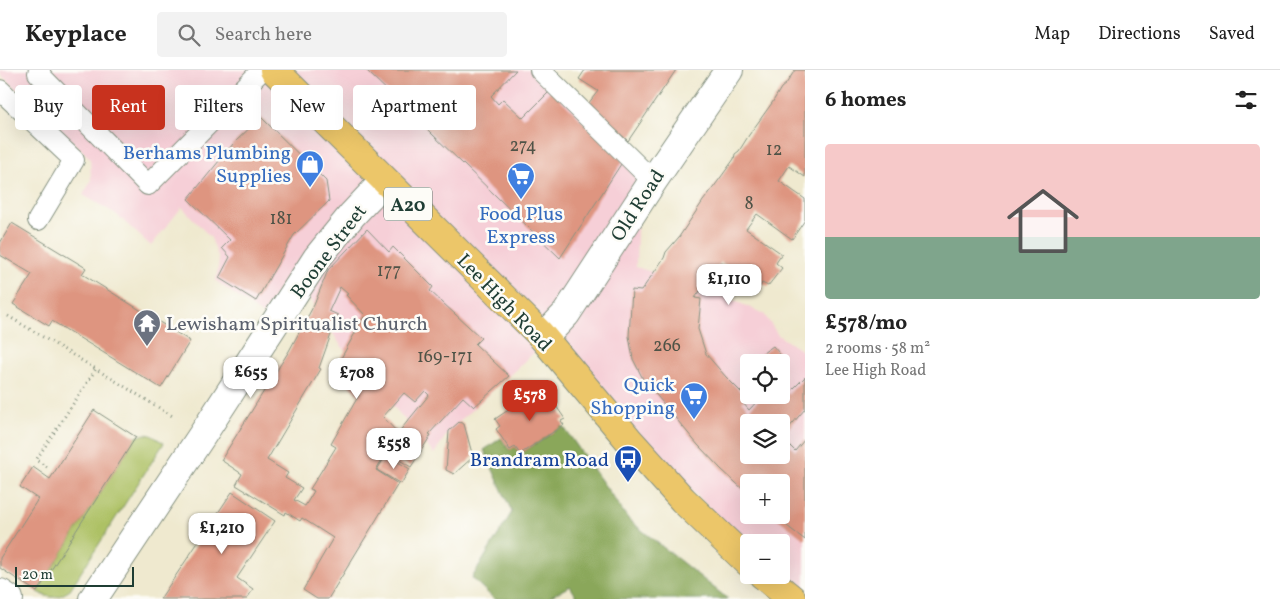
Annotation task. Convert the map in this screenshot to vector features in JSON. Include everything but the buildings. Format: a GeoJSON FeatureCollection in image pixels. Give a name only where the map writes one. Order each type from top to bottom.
{"type":"FeatureCollection","features":[{"type":"Feature","properties":{"kind":"highway","name":"Lee High Road"},"geometry":{"type":"LineString","coordinates":[[274,70],[543,338],[628,439],[683,500],[740,554]]}},
{"type":"Feature","properties":{"kind":"highway"},"geometry":{"type":"LineString","coordinates":[[774,584],[792,599]]}},
{"type":"Feature","properties":{"kind":"street","name":"Old Road"},"geometry":{"type":"LineString","coordinates":[[543,338],[566,314],[653,181],[730,70]]}},
{"type":"Feature","properties":{"kind":"street","name":"Boone Street"},"geometry":{"type":"LineString","coordinates":[[93,599],[317,258],[352,215],[384,181]]}},
{"type":"Feature","properties":{"kind":"street"},"geometry":{"type":"LineString","coordinates":[[0,593],[9,599]]}},
{"type":"Feature","properties":{"kind":"lane"},"geometry":{"type":"LineString","coordinates":[[40,70],[38,72],[148,185],[262,70]]}},
{"type":"Feature","properties":{"kind":"lane"},"geometry":{"type":"LineString","coordinates":[[540,70],[653,181]]}},
{"type":"Feature","properties":{"kind":"lane"},"geometry":{"type":"LineString","coordinates":[[0,90],[74,160],[38,220]]}},
{"type":"Feature","properties":{"kind":"path"},"geometry":{"type":"LineString","coordinates":[[8,316],[203,434]]}},
{"type":"Feature","properties":{"kind":"path"},"geometry":{"type":"LineString","coordinates":[[47,467],[36,460],[96,369]]}},
{"type":"Feature","properties":{"kind":"shaded area"},"geometry":{"type":"Polygon","coordinates":[[[0,70],[539,70],[639,172],[636,267],[713,291],[764,314],[778,335],[805,353],[805,591],[790,579],[790,534],[740,534],[740,539],[732,532],[633,428],[552,336],[449,431],[434,454],[340,344],[307,295],[284,281],[263,315],[216,281],[219,260],[211,238],[182,207],[151,246],[116,214],[83,195],[91,181],[90,158],[60,130],[82,130],[82,85],[15,85],[15,88],[0,74],[0,70]]]}},
{"type":"Feature","properties":{"kind":"green space"},"geometry":{"type":"Polygon","coordinates":[[[563,426],[629,520],[728,599],[578,599],[570,586],[546,599],[494,599],[472,578],[512,512],[484,450],[501,438],[509,450],[515,447],[520,454],[563,426]]]}},
{"type":"Feature","properties":{"kind":"green space"},"geometry":{"type":"Polygon","coordinates":[[[145,434],[151,435],[164,443],[69,591],[60,596],[53,597],[37,592],[136,437],[145,434]]]}},
{"type":"Feature","properties":{"kind":"place","name":"Berhams Plumbing Supplies"},"geometry":{"type":"Point","coordinates":[310,188]}},
{"type":"Feature","properties":{"kind":"place","name":"Food Plus Express"},"geometry":{"type":"Point","coordinates":[521,200]}},
{"type":"Feature","properties":{"kind":"place","name":"Lewisham Spiritualist Church"},"geometry":{"type":"Point","coordinates":[147,347]}},
{"type":"Feature","properties":{"kind":"place","name":"Quick Shopping"},"geometry":{"type":"Point","coordinates":[694,420]}},
{"type":"Feature","properties":{"kind":"place","name":"Brandram Road"},"geometry":{"type":"Point","coordinates":[628,483]}}]}
